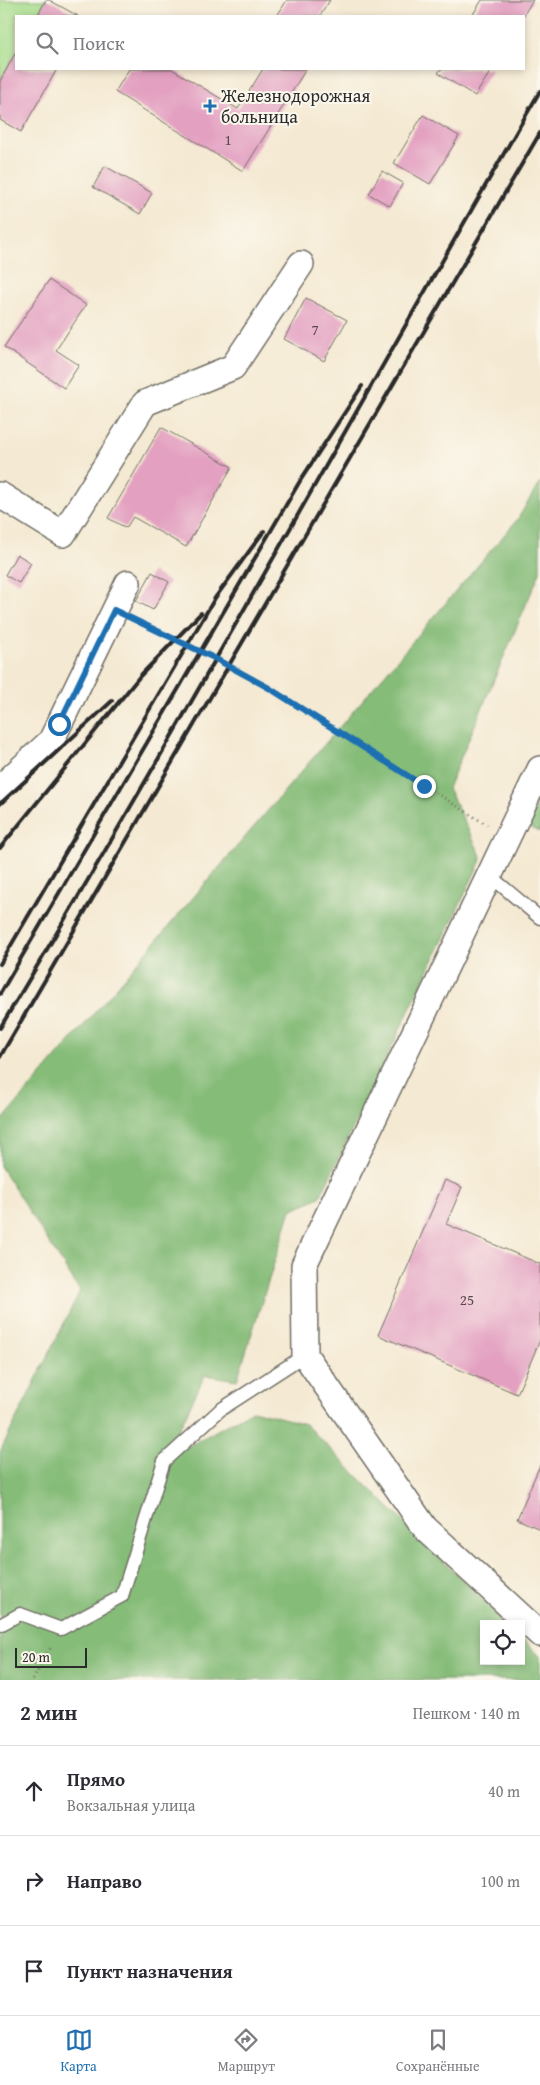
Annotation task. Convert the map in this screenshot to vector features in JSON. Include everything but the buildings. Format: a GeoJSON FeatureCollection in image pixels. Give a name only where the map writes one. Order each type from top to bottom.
{"type":"FeatureCollection","features":[{"type":"Feature","properties":{"kind":"street"},"geometry":{"type":"LineString","coordinates":[[0,495],[63,534],[146,402],[233,367],[301,264]]}},
{"type":"Feature","properties":{"kind":"street"},"geometry":{"type":"LineString","coordinates":[[0,788],[51,741],[128,583]]}},
{"type":"Feature","properties":{"kind":"street"},"geometry":{"type":"LineString","coordinates":[[540,769],[304,1265],[305,1355],[425,1528],[540,1634]]}},
{"type":"Feature","properties":{"kind":"lane"},"geometry":{"type":"LineString","coordinates":[[489,875],[540,918]]}},
{"type":"Feature","properties":{"kind":"lane"},"geometry":{"type":"LineString","coordinates":[[0,1625],[20,1614],[61,1628],[122,1596],[164,1461],[220,1410],[305,1355]]}},
{"type":"Feature","properties":{"kind":"path"},"geometry":{"type":"LineString","coordinates":[[114,610],[214,658],[269,688],[506,837]]}},
{"type":"Feature","properties":{"kind":"path"},"geometry":{"type":"LineString","coordinates":[[33,1680],[61,1628]]}},
{"type":"Feature","properties":{"kind":"green space"},"geometry":{"type":"Polygon","coordinates":[[[0,0],[46,0],[38,15],[15,15],[15,54],[0,81],[0,0]]]}},
{"type":"Feature","properties":{"kind":"green space"},"geometry":{"type":"Polygon","coordinates":[[[540,482],[540,572],[448,788],[482,858],[320,1197],[291,1210],[237,1380],[205,1375],[164,1460],[253,1410],[305,1424],[503,1620],[480,1620],[480,1665],[525,1665],[525,1642],[540,1656],[540,1680],[0,1680],[0,1452],[80,1291],[0,1166],[0,1123],[517,520],[540,482]]]}},
{"type":"Feature","properties":{"kind":"green space"},"geometry":{"type":"Polygon","coordinates":[[[540,799],[540,832],[526,826],[540,799]]]}},
{"type":"Feature","properties":{"kind":"railway"},"geometry":{"type":"LineString","coordinates":[[0,1028],[205,678],[540,91]]}},
{"type":"Feature","properties":{"kind":"railway"},"geometry":{"type":"LineString","coordinates":[[0,1057],[540,133]]}},
{"type":"Feature","properties":{"kind":"railway"},"geometry":{"type":"LineString","coordinates":[[0,994],[300,481],[362,386]]}},
{"type":"Feature","properties":{"kind":"railway"},"geometry":{"type":"LineString","coordinates":[[0,964],[215,598],[264,531]]}},
{"type":"Feature","properties":{"kind":"railway"},"geometry":{"type":"LineString","coordinates":[[0,848],[140,676],[201,613]]}},
{"type":"Feature","properties":{"kind":"railway"},"geometry":{"type":"LineString","coordinates":[[0,804],[112,701]]}},
{"type":"Feature","properties":{"kind":"place","name":"Железнодорожная больница"},"geometry":{"type":"Point","coordinates":[210,106]}},
{"type":"Feature","properties":{"kind":"route"},"geometry":{"type":"LineString","coordinates":[[59,724],[114,610],[214,658],[269,688],[424,786]]}}]}
